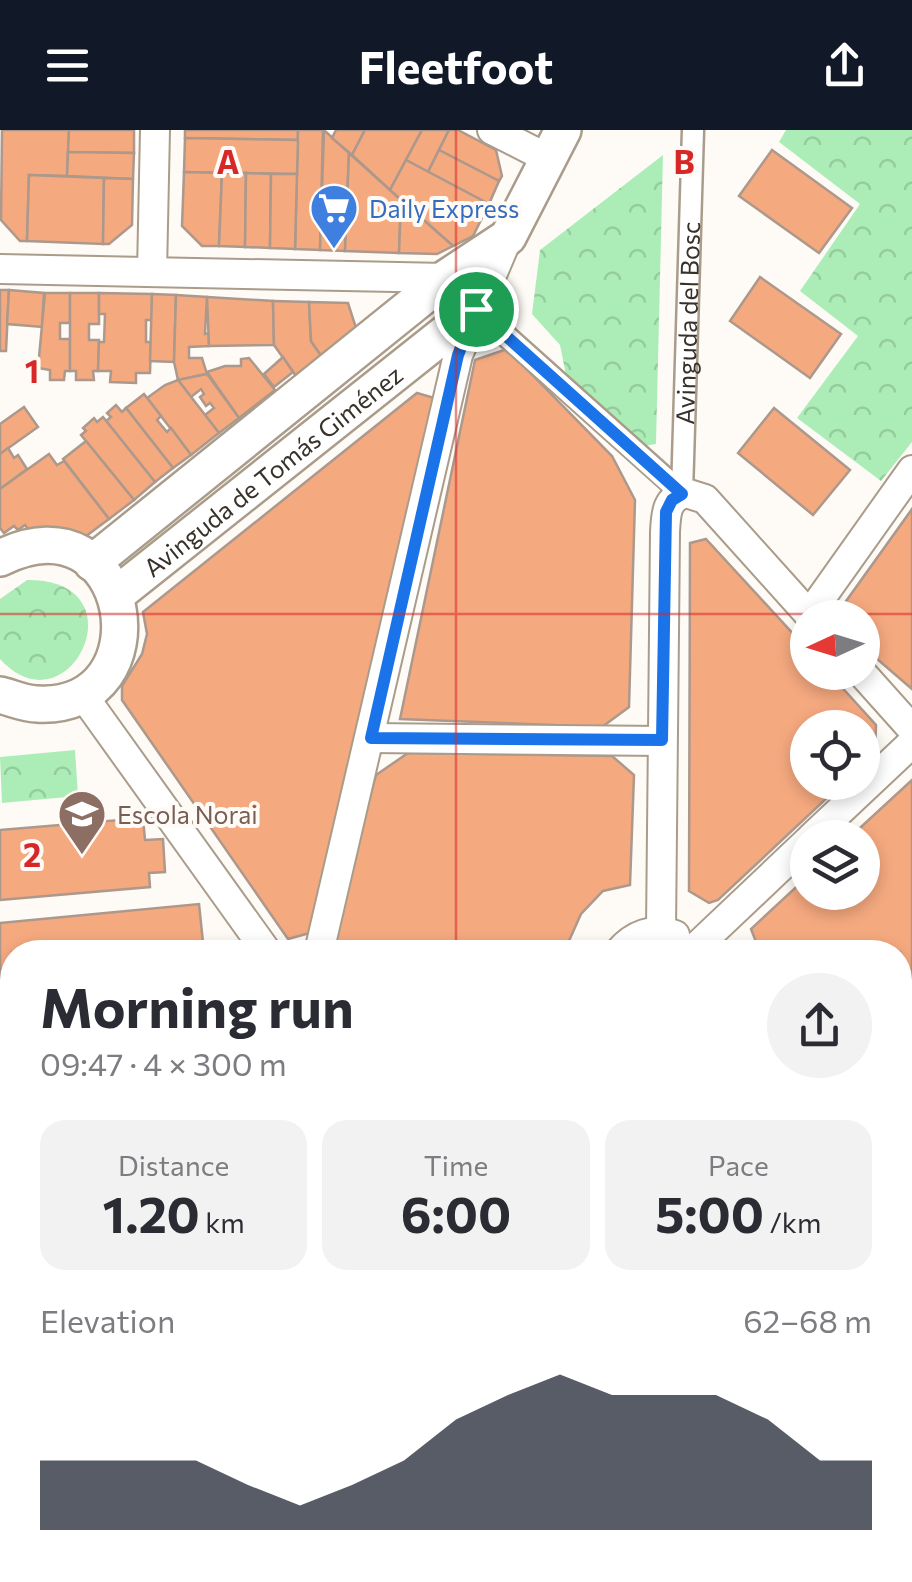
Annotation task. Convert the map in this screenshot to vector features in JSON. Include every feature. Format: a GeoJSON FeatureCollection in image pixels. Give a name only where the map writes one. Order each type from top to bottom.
{"type":"FeatureCollection","features":[{"type":"Feature","properties":{"kind":"street"},"geometry":{"type":"LineString","coordinates":[[152,272],[154,130]]}},
{"type":"Feature","properties":{"kind":"street"},"geometry":{"type":"LineString","coordinates":[[322,940],[458,355],[508,238],[555,144],[492,130]]}},
{"type":"Feature","properties":{"kind":"street","name":"Avinguda del Bosc"},"geometry":{"type":"LineString","coordinates":[[661,930],[666,512],[672,500],[682,494],[692,130]]}},
{"type":"Feature","properties":{"kind":"street","name":"Avinguda de Tomás Giménez"},"geometry":{"type":"LineString","coordinates":[[92,563],[446,278],[508,238]]}},
{"type":"Feature","properties":{"kind":"street"},"geometry":{"type":"LineString","coordinates":[[0,268],[446,278]]}},
{"type":"Feature","properties":{"kind":"street"},"geometry":{"type":"LineString","coordinates":[[476,309],[682,494],[698,495],[714,508],[796,600]]}},
{"type":"Feature","properties":{"kind":"street","name":"Avinguda de Tomás Giménez"},"geometry":{"type":"LineString","coordinates":[[116,595],[476,309]]}},
{"type":"Feature","properties":{"kind":"street"},"geometry":{"type":"LineString","coordinates":[[821,600],[912,470]]}},
{"type":"Feature","properties":{"kind":"street"},"geometry":{"type":"LineString","coordinates":[[0,558],[23,546],[48,544],[71,550],[92,563],[116,595],[121,617],[116,650],[100,680],[82,694],[60,703],[35,704],[0,695]]}},
{"type":"Feature","properties":{"kind":"street"},"geometry":{"type":"LineString","coordinates":[[877,690],[912,729]]}},
{"type":"Feature","properties":{"kind":"street"},"geometry":{"type":"LineString","coordinates":[[82,694],[258,940]]}},
{"type":"Feature","properties":{"kind":"street"},"geometry":{"type":"LineString","coordinates":[[371,738],[662,740]]}},
{"type":"Feature","properties":{"kind":"street"},"geometry":{"type":"LineString","coordinates":[[829,820],[912,743]]}},
{"type":"Feature","properties":{"kind":"street"},"geometry":{"type":"LineString","coordinates":[[705,940],[790,858]]}},
{"type":"Feature","properties":{"kind":"street"},"geometry":{"type":"LineString","coordinates":[[632,940],[661,930],[683,940]]}},
{"type":"Feature","properties":{"kind":"green space"},"geometry":{"type":"Polygon","coordinates":[[[786,130],[912,130],[912,442],[881,481],[797,418],[858,336],[800,291],[860,204],[779,142],[786,130]]]}},
{"type":"Feature","properties":{"kind":"green space"},"geometry":{"type":"Polygon","coordinates":[[[663,155],[656,444],[638,447],[566,375],[560,345],[532,314],[540,250],[663,155]]]}},
{"type":"Feature","properties":{"kind":"green space"},"geometry":{"type":"Polygon","coordinates":[[[27,580],[62,586],[82,603],[88,625],[83,648],[70,667],[50,679],[26,677],[0,659],[0,599],[27,580]]]}},
{"type":"Feature","properties":{"kind":"green space"},"geometry":{"type":"Polygon","coordinates":[[[75,750],[78,796],[2,803],[0,757],[75,750]]]}},
{"type":"Feature","properties":{"kind":"building"},"geometry":{"type":"Polygon","coordinates":[[[2,130],[69,130],[67,176],[29,175],[27,241],[20,241],[1,220],[2,130]]]}},
{"type":"Feature","properties":{"kind":"building"},"geometry":{"type":"Polygon","coordinates":[[[69,130],[134,130],[134,153],[68,152],[69,130]]]}},
{"type":"Feature","properties":{"kind":"building"},"geometry":{"type":"Polygon","coordinates":[[[185,130],[298,130],[298,140],[185,138],[185,130]]]}},
{"type":"Feature","properties":{"kind":"building"},"geometry":{"type":"Polygon","coordinates":[[[298,130],[323,130],[320,250],[295,249],[298,130]]]}},
{"type":"Feature","properties":{"kind":"building"},"geometry":{"type":"Polygon","coordinates":[[[324,130],[349,153],[345,251],[320,250],[324,130]]]}},
{"type":"Feature","properties":{"kind":"building"},"geometry":{"type":"Polygon","coordinates":[[[336,130],[365,130],[352,155],[332,138],[336,130]]]}},
{"type":"Feature","properties":{"kind":"building"},"geometry":{"type":"Polygon","coordinates":[[[365,130],[422,130],[390,190],[352,155],[365,130]]]}},
{"type":"Feature","properties":{"kind":"building"},"geometry":{"type":"Polygon","coordinates":[[[422,130],[449,130],[428,172],[406,160],[422,130]]]}},
{"type":"Feature","properties":{"kind":"building"},"geometry":{"type":"Polygon","coordinates":[[[449,130],[458,130],[496,150],[502,176],[499,181],[439,150],[449,130]]]}},
{"type":"Feature","properties":{"kind":"building"},"geometry":{"type":"Polygon","coordinates":[[[185,138],[298,140],[297,174],[184,172],[185,138]]]}},
{"type":"Feature","properties":{"kind":"building"},"geometry":{"type":"Polygon","coordinates":[[[439,150],[499,181],[489,204],[428,172],[439,150]]]}},
{"type":"Feature","properties":{"kind":"building"},"geometry":{"type":"Polygon","coordinates":[[[772,150],[852,208],[819,253],[739,196],[772,150]]]}},
{"type":"Feature","properties":{"kind":"building"},"geometry":{"type":"Polygon","coordinates":[[[68,152],[134,153],[133,179],[67,176],[68,152]]]}},
{"type":"Feature","properties":{"kind":"building"},"geometry":{"type":"Polygon","coordinates":[[[349,153],[401,200],[399,253],[345,251],[349,153]]]}},
{"type":"Feature","properties":{"kind":"building"},"geometry":{"type":"Polygon","coordinates":[[[406,160],[489,204],[473,236],[453,246],[390,190],[406,160]]]}},
{"type":"Feature","properties":{"kind":"building"},"geometry":{"type":"Polygon","coordinates":[[[184,172],[222,173],[219,246],[202,246],[182,226],[184,172]]]}},
{"type":"Feature","properties":{"kind":"building"},"geometry":{"type":"Polygon","coordinates":[[[222,173],[246,173],[245,247],[219,246],[222,173]]]}},
{"type":"Feature","properties":{"kind":"building"},"geometry":{"type":"Polygon","coordinates":[[[246,173],[271,174],[270,248],[245,247],[246,173]]]}},
{"type":"Feature","properties":{"kind":"building"},"geometry":{"type":"Polygon","coordinates":[[[271,174],[297,174],[295,249],[270,248],[271,174]]]}},
{"type":"Feature","properties":{"kind":"building"},"geometry":{"type":"Polygon","coordinates":[[[29,175],[104,178],[103,244],[27,241],[29,175]]]}},
{"type":"Feature","properties":{"kind":"building"},"geometry":{"type":"Polygon","coordinates":[[[104,178],[133,179],[132,225],[109,244],[103,244],[104,178]]]}},
{"type":"Feature","properties":{"kind":"building"},"geometry":{"type":"Polygon","coordinates":[[[401,200],[453,246],[437,254],[399,253],[401,200]]]}},
{"type":"Feature","properties":{"kind":"building"},"geometry":{"type":"Polygon","coordinates":[[[760,277],[841,334],[810,378],[730,321],[760,277]]]}},
{"type":"Feature","properties":{"kind":"building"},"geometry":{"type":"Polygon","coordinates":[[[0,290],[9,290],[6,351],[0,351],[0,290]]]}},
{"type":"Feature","properties":{"kind":"building"},"geometry":{"type":"Polygon","coordinates":[[[9,290],[44,293],[42,327],[7,324],[9,290]]]}},
{"type":"Feature","properties":{"kind":"building"},"geometry":{"type":"Polygon","coordinates":[[[45,293],[70,293],[70,323],[60,323],[60,339],[70,339],[70,371],[65,371],[64,380],[50,380],[50,370],[38,368],[45,293]]]}},
{"type":"Feature","properties":{"kind":"building"},"geometry":{"type":"Polygon","coordinates":[[[70,293],[99,293],[99,324],[89,324],[89,340],[99,340],[94,380],[76,380],[76,371],[70,371],[70,293]]]}},
{"type":"Feature","properties":{"kind":"building"},"geometry":{"type":"Polygon","coordinates":[[[99,293],[152,294],[152,320],[146,320],[146,342],[151,342],[150,373],[136,373],[136,383],[110,382],[111,371],[98,371],[105,314],[99,314],[99,293]]]}},
{"type":"Feature","properties":{"kind":"building"},"geometry":{"type":"Polygon","coordinates":[[[152,294],[176,295],[174,362],[150,361],[152,294]]]}},
{"type":"Feature","properties":{"kind":"building"},"geometry":{"type":"Polygon","coordinates":[[[176,295],[207,297],[205,334],[209,333],[209,346],[189,347],[189,358],[202,358],[207,374],[178,380],[174,362],[176,295]]]}},
{"type":"Feature","properties":{"kind":"building"},"geometry":{"type":"Polygon","coordinates":[[[207,297],[273,301],[274,345],[209,346],[207,297]]]}},
{"type":"Feature","properties":{"kind":"building"},"geometry":{"type":"Polygon","coordinates":[[[273,301],[309,302],[311,341],[322,357],[296,376],[274,345],[273,301]]]}},
{"type":"Feature","properties":{"kind":"building"},"geometry":{"type":"Polygon","coordinates":[[[309,302],[348,303],[357,331],[322,357],[311,341],[309,302]]]}},
{"type":"Feature","properties":{"kind":"building"},"geometry":{"type":"Polygon","coordinates":[[[507,349],[612,456],[635,500],[629,707],[602,727],[400,719],[475,360],[507,349]]]}},
{"type":"Feature","properties":{"kind":"building"},"geometry":{"type":"Polygon","coordinates":[[[283,357],[293,372],[274,387],[264,374],[283,357]]]}},
{"type":"Feature","properties":{"kind":"building"},"geometry":{"type":"Polygon","coordinates":[[[249,358],[275,390],[239,418],[207,372],[241,366],[241,359],[249,358]]]}},
{"type":"Feature","properties":{"kind":"building"},"geometry":{"type":"Polygon","coordinates":[[[207,374],[239,418],[219,433],[205,415],[214,408],[210,403],[206,406],[200,397],[204,394],[201,389],[191,397],[178,380],[207,374]]]}},
{"type":"Feature","properties":{"kind":"building"},"geometry":{"type":"Polygon","coordinates":[[[178,380],[219,433],[191,455],[147,398],[178,380]]]}},
{"type":"Feature","properties":{"kind":"building"},"geometry":{"type":"Polygon","coordinates":[[[417,393],[438,399],[310,933],[288,939],[122,700],[122,686],[142,654],[147,634],[143,612],[417,393]]]}},
{"type":"Feature","properties":{"kind":"building"},"geometry":{"type":"Polygon","coordinates":[[[144,394],[161,416],[157,420],[167,432],[171,428],[191,455],[173,468],[126,408],[144,394]]]}},
{"type":"Feature","properties":{"kind":"building"},"geometry":{"type":"Polygon","coordinates":[[[116,405],[122,412],[126,408],[173,468],[155,482],[106,421],[111,417],[107,413],[116,405]]]}},
{"type":"Feature","properties":{"kind":"building"},"geometry":{"type":"Polygon","coordinates":[[[24,407],[38,427],[0,454],[0,424],[24,407]]]}},
{"type":"Feature","properties":{"kind":"building"},"geometry":{"type":"Polygon","coordinates":[[[774,408],[850,470],[813,515],[738,453],[774,408]]]}},
{"type":"Feature","properties":{"kind":"building"},"geometry":{"type":"Polygon","coordinates":[[[103,417],[155,482],[134,500],[81,435],[94,418],[97,422],[103,417]]]}},
{"type":"Feature","properties":{"kind":"building"},"geometry":{"type":"Polygon","coordinates":[[[86,441],[134,500],[109,519],[63,459],[86,441]]]}},
{"type":"Feature","properties":{"kind":"building"},"geometry":{"type":"Polygon","coordinates":[[[8,448],[27,469],[0,489],[0,454],[8,448]]]}},
{"type":"Feature","properties":{"kind":"building"},"geometry":{"type":"Polygon","coordinates":[[[49,454],[57,465],[64,461],[109,519],[78,542],[70,531],[62,537],[56,528],[47,535],[33,536],[25,525],[4,533],[0,528],[0,489],[49,454]]]}},
{"type":"Feature","properties":{"kind":"building"},"geometry":{"type":"Polygon","coordinates":[[[912,509],[912,689],[880,661],[880,600],[847,600],[912,509]]]}},
{"type":"Feature","properties":{"kind":"building"},"geometry":{"type":"Polygon","coordinates":[[[706,539],[790,630],[790,690],[844,690],[862,710],[790,710],[790,800],[825,800],[803,820],[790,820],[790,833],[718,900],[709,903],[689,891],[690,543],[706,539]]]}},
{"type":"Feature","properties":{"kind":"building"},"geometry":{"type":"Polygon","coordinates":[[[408,753],[612,756],[634,775],[630,885],[603,891],[581,914],[569,940],[331,940],[376,775],[408,753]]]}},
{"type":"Feature","properties":{"kind":"building"},"geometry":{"type":"Polygon","coordinates":[[[912,780],[912,940],[755,940],[751,929],[790,893],[790,910],[880,910],[880,820],[869,820],[912,780]]]}},
{"type":"Feature","properties":{"kind":"building","name":"Escola Norai"},"geometry":{"type":"Polygon","coordinates":[[[143,818],[145,840],[163,839],[165,872],[149,873],[150,887],[0,900],[0,830],[143,818]]]}},
{"type":"Feature","properties":{"kind":"building"},"geometry":{"type":"Polygon","coordinates":[[[199,904],[203,940],[0,940],[0,923],[199,904]]]}},
{"type":"Feature","properties":{"kind":"place","name":"Daily Express"},"geometry":{"type":"Point","coordinates":[334,250]}},
{"type":"Feature","properties":{"kind":"place","name":"Escola Norai"},"geometry":{"type":"Point","coordinates":[82,856]}},
{"type":"Feature","properties":{"kind":"route"},"geometry":{"type":"LineString","coordinates":[[476,309],[682,494],[672,500],[666,512],[662,740],[371,738],[458,355],[476,309]]}}]}
